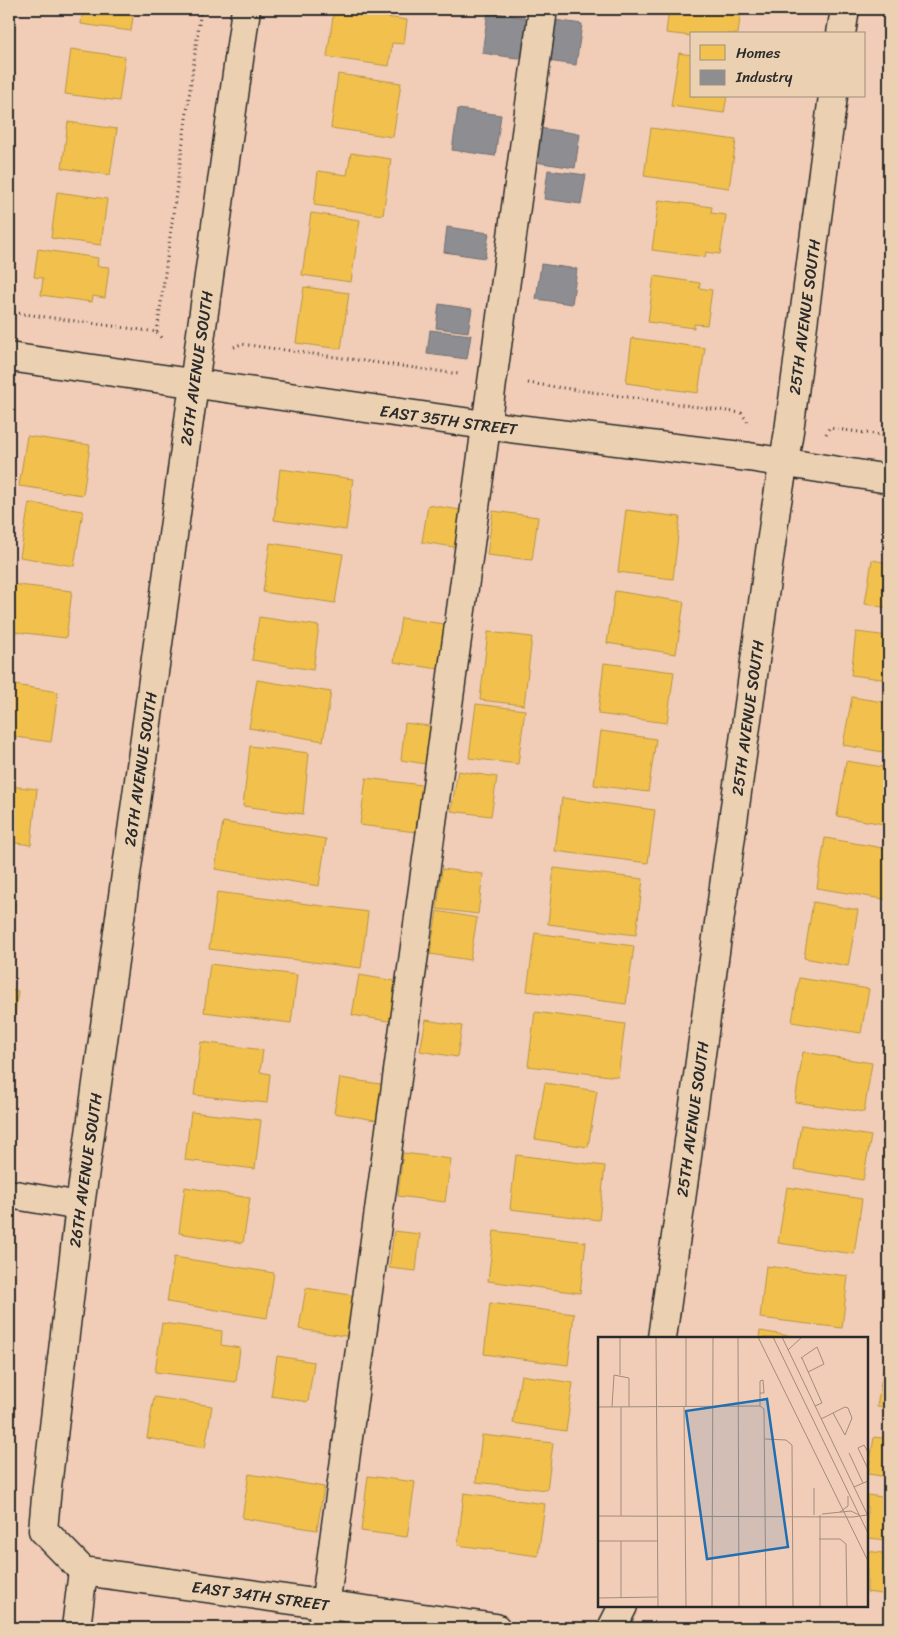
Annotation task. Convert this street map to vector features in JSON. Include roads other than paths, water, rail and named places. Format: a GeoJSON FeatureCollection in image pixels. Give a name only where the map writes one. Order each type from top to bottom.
{"type":"FeatureCollection","features":[{"type":"Feature","properties":{"kind":"street","name":"26TH AVENUE SOUTH"},"geometry":{"type":"LineString","coordinates":[[83,1571],[43,1530],[47,1487],[80,1206],[246,9]]}},
{"type":"Feature","properties":{"kind":"street"},"geometry":{"type":"LineString","coordinates":[[324,1617],[543,9]]}},
{"type":"Feature","properties":{"kind":"street"},"geometry":{"type":"LineString","coordinates":[[841,32],[845,9]]}},
{"type":"Feature","properties":{"kind":"street","name":"25TH AVENUE SOUTH"},"geometry":{"type":"LineString","coordinates":[[662,1337],[783,463],[789,431],[833,98]]}},
{"type":"Feature","properties":{"kind":"street","name":"EAST 35TH STREET"},"geometry":{"type":"LineString","coordinates":[[9,357],[485,425],[783,463],[889,479]]}},
{"type":"Feature","properties":{"kind":"street"},"geometry":{"type":"LineString","coordinates":[[9,1194],[80,1206]]}},
{"type":"Feature","properties":{"kind":"street"},"geometry":{"type":"LineString","coordinates":[[76,1628],[83,1571]]}},
{"type":"Feature","properties":{"kind":"street","name":"EAST 34TH STREET"},"geometry":{"type":"LineString","coordinates":[[83,1571],[324,1617],[496,1628]]}},
{"type":"Feature","properties":{"kind":"street"},"geometry":{"type":"LineString","coordinates":[[612,1628],[622,1607]]}}]}
